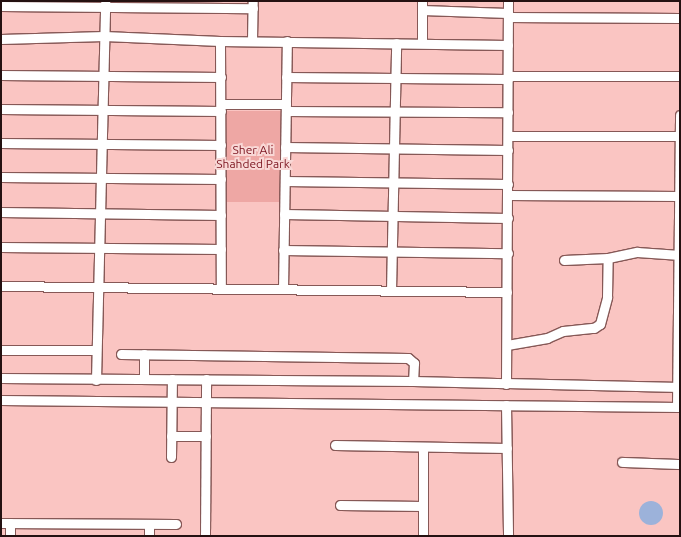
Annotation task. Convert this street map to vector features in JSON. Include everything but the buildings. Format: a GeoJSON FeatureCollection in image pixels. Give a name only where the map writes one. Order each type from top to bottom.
{"type":"FeatureCollection","features":[{"type":"Feature","properties":{"kind":"street"},"geometry":{"type":"LineString","coordinates":[[506,384],[508,1]]}},
{"type":"Feature","properties":{"kind":"street"},"geometry":{"type":"LineString","coordinates":[[96,380],[96,286],[104,4]]}},
{"type":"Feature","properties":{"kind":"street"},"geometry":{"type":"LineString","coordinates":[[1,6],[104,4],[253,5],[252,40]]}},
{"type":"Feature","properties":{"kind":"street"},"geometry":{"type":"LineString","coordinates":[[422,43],[422,6],[508,15],[680,18]]}},
{"type":"Feature","properties":{"kind":"street"},"geometry":{"type":"LineString","coordinates":[[1,39],[104,36],[220,41],[508,45]]}},
{"type":"Feature","properties":{"kind":"street"},"geometry":{"type":"LineString","coordinates":[[220,41],[221,288]]}},
{"type":"Feature","properties":{"kind":"street"},"geometry":{"type":"LineString","coordinates":[[283,289],[287,41]]}},
{"type":"Feature","properties":{"kind":"street"},"geometry":{"type":"LineString","coordinates":[[391,291],[396,43]]}},
{"type":"Feature","properties":{"kind":"street"},"geometry":{"type":"LineString","coordinates":[[1,75],[221,77]]}},
{"type":"Feature","properties":{"kind":"street"},"geometry":{"type":"LineString","coordinates":[[286,77],[680,76]]}},
{"type":"Feature","properties":{"kind":"street"},"geometry":{"type":"LineString","coordinates":[[1,109],[286,108],[395,112],[508,112]]}},
{"type":"Feature","properties":{"kind":"street"},"geometry":{"type":"LineString","coordinates":[[1,400],[678,407],[680,115]]}},
{"type":"Feature","properties":{"kind":"street"},"geometry":{"type":"LineString","coordinates":[[508,136],[679,136]]}},
{"type":"Feature","properties":{"kind":"street"},"geometry":{"type":"LineString","coordinates":[[1,143],[221,145]]}},
{"type":"Feature","properties":{"kind":"street"},"geometry":{"type":"LineString","coordinates":[[285,147],[508,150]]}},
{"type":"Feature","properties":{"kind":"street"},"geometry":{"type":"LineString","coordinates":[[1,177],[221,179]]}},
{"type":"Feature","properties":{"kind":"street"},"geometry":{"type":"LineString","coordinates":[[285,180],[508,184]]}},
{"type":"Feature","properties":{"kind":"street"},"geometry":{"type":"LineString","coordinates":[[508,195],[679,196]]}},
{"type":"Feature","properties":{"kind":"street"},"geometry":{"type":"LineString","coordinates":[[1,212],[221,215]]}},
{"type":"Feature","properties":{"kind":"street"},"geometry":{"type":"LineString","coordinates":[[284,214],[508,218]]}},
{"type":"Feature","properties":{"kind":"street"},"geometry":{"type":"LineString","coordinates":[[1,247],[221,249]]}},
{"type":"Feature","properties":{"kind":"street"},"geometry":{"type":"LineString","coordinates":[[284,250],[508,253]]}},
{"type":"Feature","properties":{"kind":"street"},"geometry":{"type":"LineString","coordinates":[[564,260],[608,258],[637,252],[679,255]]}},
{"type":"Feature","properties":{"kind":"street"},"geometry":{"type":"LineString","coordinates":[[507,345],[547,338],[563,331],[594,328],[600,324],[608,297],[608,258]]}},
{"type":"Feature","properties":{"kind":"street"},"geometry":{"type":"LineString","coordinates":[[1,286],[507,292]]}},
{"type":"Feature","properties":{"kind":"street"},"geometry":{"type":"LineString","coordinates":[[1,350],[95,350]]}},
{"type":"Feature","properties":{"kind":"street"},"geometry":{"type":"LineString","coordinates":[[121,354],[144,361],[408,358],[414,362],[413,378]]}},
{"type":"Feature","properties":{"kind":"street"},"geometry":{"type":"LineString","coordinates":[[144,361],[144,379]]}},
{"type":"Feature","properties":{"kind":"street"},"geometry":{"type":"LineString","coordinates":[[1,378],[96,380],[413,378],[506,384],[678,386]]}},
{"type":"Feature","properties":{"kind":"street"},"geometry":{"type":"LineString","coordinates":[[171,457],[172,379]]}},
{"type":"Feature","properties":{"kind":"street"},"geometry":{"type":"LineString","coordinates":[[205,536],[206,379]]}},
{"type":"Feature","properties":{"kind":"street"},"geometry":{"type":"LineString","coordinates":[[506,405],[508,536]]}},
{"type":"Feature","properties":{"kind":"street"},"geometry":{"type":"LineString","coordinates":[[171,436],[206,436]]}},
{"type":"Feature","properties":{"kind":"street"},"geometry":{"type":"LineString","coordinates":[[335,445],[507,448]]}},
{"type":"Feature","properties":{"kind":"street"},"geometry":{"type":"LineString","coordinates":[[423,447],[423,536]]}},
{"type":"Feature","properties":{"kind":"street"},"geometry":{"type":"LineString","coordinates":[[622,462],[680,464]]}},
{"type":"Feature","properties":{"kind":"street"},"geometry":{"type":"LineString","coordinates":[[340,505],[423,506]]}},
{"type":"Feature","properties":{"kind":"street"},"geometry":{"type":"LineString","coordinates":[[10,536],[6,523],[78,525],[176,524]]}},
{"type":"Feature","properties":{"kind":"street"},"geometry":{"type":"LineString","coordinates":[[149,524],[149,536]]}},
{"type":"Feature","properties":{"kind":"street"},"geometry":{"type":"LineString","coordinates":[[77,536],[78,525]]}},
{"type":"Feature","properties":{"kind":"green space","name":"Sher Ali Shahded Park"},"geometry":{"type":"Polygon","coordinates":[[[221,111],[286,111],[284,202],[221,202],[221,111]]]}}]}
